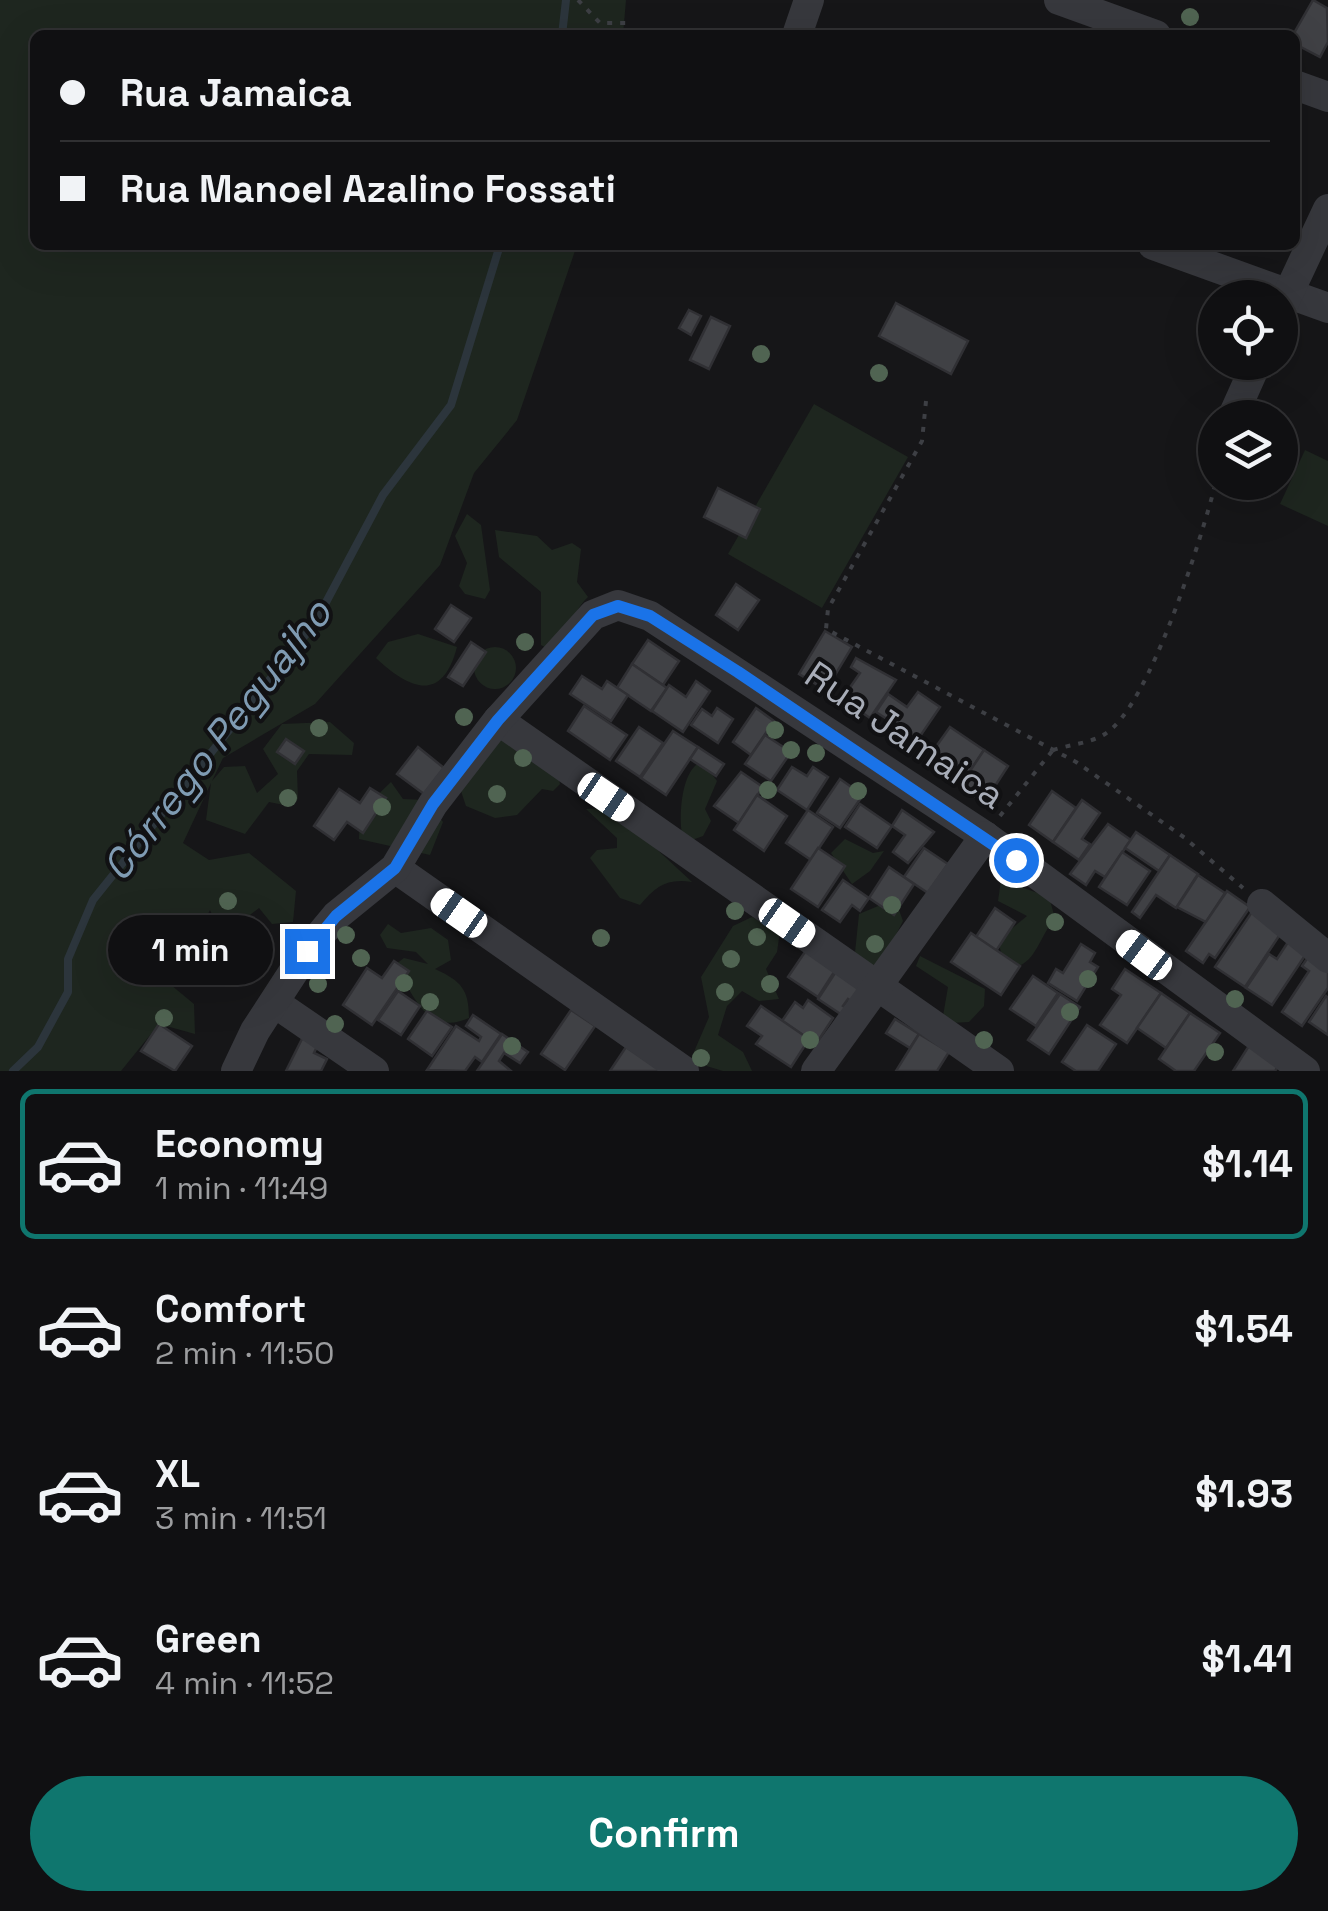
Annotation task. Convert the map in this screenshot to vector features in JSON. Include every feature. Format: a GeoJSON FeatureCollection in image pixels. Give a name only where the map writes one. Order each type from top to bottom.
{"type":"FeatureCollection","features":[{"type":"Feature","properties":{"kind":"street"},"geometry":{"type":"LineString","coordinates":[[799,30],[809,0]]}},
{"type":"Feature","properties":{"kind":"street"},"geometry":{"type":"LineString","coordinates":[[1060,0],[1141,30]]}},
{"type":"Feature","properties":{"kind":"street"},"geometry":{"type":"LineString","coordinates":[[1130,0],[1135,19],[1147,30]]}},
{"type":"Feature","properties":{"kind":"street"},"geometry":{"type":"LineString","coordinates":[[1300,88],[1328,98]]}},
{"type":"Feature","properties":{"kind":"street"},"geometry":{"type":"LineString","coordinates":[[1294,280],[1328,208]]}},
{"type":"Feature","properties":{"kind":"street"},"geometry":{"type":"LineString","coordinates":[[1164,250],[1233,280]]}},
{"type":"Feature","properties":{"kind":"street"},"geometry":{"type":"LineString","coordinates":[[1298,304],[1328,308]]}},
{"type":"Feature","properties":{"kind":"street","name":"Rua Jamaica"},"geometry":{"type":"LineString","coordinates":[[498,720],[593,615],[618,606],[650,616],[984,836],[1305,1071]]}},
{"type":"Feature","properties":{"kind":"street"},"geometry":{"type":"LineString","coordinates":[[236,1071],[276,1003],[336,916],[395,868],[433,804],[498,720],[999,1071]]}},
{"type":"Feature","properties":{"kind":"street"},"geometry":{"type":"LineString","coordinates":[[816,1071],[984,836]]}},
{"type":"Feature","properties":{"kind":"street"},"geometry":{"type":"LineString","coordinates":[[395,868],[684,1071]]}},
{"type":"Feature","properties":{"kind":"street"},"geometry":{"type":"LineString","coordinates":[[1262,904],[1328,958]]}},
{"type":"Feature","properties":{"kind":"street"},"geometry":{"type":"LineString","coordinates":[[276,1003],[374,1071]]}},
{"type":"Feature","properties":{"kind":"path"},"geometry":{"type":"LineString","coordinates":[[578,0],[600,23],[626,23],[630,30]]}},
{"type":"Feature","properties":{"kind":"path"},"geometry":{"type":"LineString","coordinates":[[615,30],[618,23]]}},
{"type":"Feature","properties":{"kind":"path"},"geometry":{"type":"LineString","coordinates":[[926,401],[922,441],[824,623],[826,629],[1076,762],[1185,838],[1262,904]]}},
{"type":"Feature","properties":{"kind":"path"},"geometry":{"type":"LineString","coordinates":[[984,836],[1053,750],[1104,735],[1123,715],[1151,666],[1181,598],[1211,500]]}},
{"type":"Feature","properties":{"kind":"shaded area"},"geometry":{"type":"Polygon","coordinates":[[[0,0],[626,0],[623,30],[30,30],[30,250],[575,250],[517,420],[474,473],[440,565],[315,704],[223,758],[212,781],[224,767],[245,766],[257,793],[278,774],[263,749],[282,724],[330,722],[354,743],[352,755],[309,754],[297,771],[298,799],[289,806],[269,802],[245,834],[206,820],[211,783],[183,843],[209,860],[249,853],[296,891],[293,922],[272,924],[259,908],[232,929],[215,921],[210,910],[171,985],[194,1004],[195,1034],[159,1024],[121,1071],[0,1071],[0,0]]]}},
{"type":"Feature","properties":{"kind":"shaded area"},"geometry":{"type":"Polygon","coordinates":[[[814,404],[908,457],[822,608],[728,554],[814,404]]]}},
{"type":"Feature","properties":{"kind":"shaded area"},"geometry":{"type":"Polygon","coordinates":[[[1305,450],[1328,461],[1328,526],[1280,504],[1282,500],[1298,500],[1298,465],[1305,450]]]}},
{"type":"Feature","properties":{"kind":"shaded area"},"geometry":{"type":"Polygon","coordinates":[[[467,514],[481,525],[490,590],[485,599],[465,594],[459,586],[467,563],[455,536],[467,514]]]}},
{"type":"Feature","properties":{"kind":"shaded area"},"geometry":{"type":"Polygon","coordinates":[[[495,530],[537,536],[552,550],[572,543],[581,549],[577,582],[588,597],[550,650],[541,645],[541,592],[499,557],[495,530]]]}},
{"type":"Feature","properties":{"kind":"shaded area"},"geometry":{"type":"Polygon","coordinates":[[[418,634],[457,647],[443,677],[423,686],[400,677],[376,658],[388,642],[418,634]]]}},
{"type":"Feature","properties":{"kind":"shaded area"},"geometry":{"type":"Polygon","coordinates":[[[495,647],[510,653],[516,668],[510,683],[495,689],[480,683],[474,668],[480,653],[495,647]]]}},
{"type":"Feature","properties":{"kind":"shaded area"},"geometry":{"type":"Polygon","coordinates":[[[489,730],[555,763],[560,784],[553,791],[542,789],[517,815],[495,818],[466,806],[457,779],[489,730]]]}},
{"type":"Feature","properties":{"kind":"shaded area"},"geometry":{"type":"Polygon","coordinates":[[[696,765],[705,765],[717,781],[705,809],[711,821],[703,836],[692,840],[682,834],[681,808],[687,779],[696,765]]]}},
{"type":"Feature","properties":{"kind":"shaded area"},"geometry":{"type":"Polygon","coordinates":[[[391,782],[403,799],[425,800],[443,822],[430,855],[359,839],[360,812],[391,782]]]}},
{"type":"Feature","properties":{"kind":"shaded area"},"geometry":{"type":"Polygon","coordinates":[[[603,808],[637,831],[692,882],[663,885],[640,905],[620,898],[590,858],[597,850],[617,848],[617,838],[586,809],[603,808]]]}},
{"type":"Feature","properties":{"kind":"shaded area"},"geometry":{"type":"Polygon","coordinates":[[[845,839],[873,853],[884,851],[870,871],[852,884],[831,853],[845,839]]]}},
{"type":"Feature","properties":{"kind":"shaded area"},"geometry":{"type":"Polygon","coordinates":[[[1001,880],[1049,897],[1055,918],[1030,958],[1005,969],[998,940],[1027,916],[998,901],[1001,880]]]}},
{"type":"Feature","properties":{"kind":"shaded area"},"geometry":{"type":"Polygon","coordinates":[[[895,899],[903,921],[880,966],[872,971],[854,962],[859,914],[895,899]]]}},
{"type":"Feature","properties":{"kind":"shaded area"},"geometry":{"type":"Polygon","coordinates":[[[752,917],[780,931],[777,952],[766,969],[779,999],[759,1001],[742,991],[727,1006],[718,1035],[743,1052],[752,1071],[723,1071],[690,1061],[709,1017],[701,977],[733,926],[752,917]]]}},
{"type":"Feature","properties":{"kind":"shaded area"},"geometry":{"type":"Polygon","coordinates":[[[388,924],[401,933],[431,928],[448,940],[451,960],[435,969],[462,987],[469,1018],[442,1022],[423,1009],[396,964],[404,958],[428,964],[416,952],[387,948],[380,935],[388,924]]]}},
{"type":"Feature","properties":{"kind":"shaded area"},"geometry":{"type":"Polygon","coordinates":[[[920,956],[985,989],[984,1006],[969,1022],[950,1023],[943,1016],[948,987],[916,966],[920,956]]]}},
{"type":"Feature","properties":{"kind":"building"},"geometry":{"type":"Polygon","coordinates":[[[1313,0],[1327,8],[1328,42],[1320,57],[1300,47],[1300,30],[1296,30],[1313,0]]]}},
{"type":"Feature","properties":{"kind":"building"},"geometry":{"type":"Polygon","coordinates":[[[896,303],[968,341],[951,374],[879,336],[896,303]]]}},
{"type":"Feature","properties":{"kind":"building"},"geometry":{"type":"Polygon","coordinates":[[[689,310],[701,316],[691,335],[679,328],[689,310]]]}},
{"type":"Feature","properties":{"kind":"building"},"geometry":{"type":"Polygon","coordinates":[[[711,317],[730,326],[709,369],[690,360],[711,317]]]}},
{"type":"Feature","properties":{"kind":"building"},"geometry":{"type":"Polygon","coordinates":[[[718,488],[760,509],[746,538],[704,517],[718,488]]]}},
{"type":"Feature","properties":{"kind":"building"},"geometry":{"type":"Polygon","coordinates":[[[736,584],[759,600],[738,630],[716,615],[736,584]]]}},
{"type":"Feature","properties":{"kind":"building"},"geometry":{"type":"Polygon","coordinates":[[[451,605],[471,618],[454,642],[435,629],[451,605]]]}},
{"type":"Feature","properties":{"kind":"building"},"geometry":{"type":"Polygon","coordinates":[[[825,631],[852,647],[826,690],[799,674],[825,631]]]}},
{"type":"Feature","properties":{"kind":"building"},"geometry":{"type":"Polygon","coordinates":[[[648,640],[679,661],[663,685],[632,664],[648,640]]]}},
{"type":"Feature","properties":{"kind":"building"},"geometry":{"type":"Polygon","coordinates":[[[471,642],[486,652],[463,686],[448,677],[471,642]]]}},
{"type":"Feature","properties":{"kind":"building"},"geometry":{"type":"Polygon","coordinates":[[[856,658],[896,680],[870,718],[842,699],[860,673],[851,667],[856,658]]]}},
{"type":"Feature","properties":{"kind":"building"},"geometry":{"type":"Polygon","coordinates":[[[632,664],[667,688],[651,711],[617,688],[632,664]]]}},
{"type":"Feature","properties":{"kind":"building"},"geometry":{"type":"Polygon","coordinates":[[[582,676],[602,689],[607,681],[628,695],[611,721],[570,694],[582,676]]]}},
{"type":"Feature","properties":{"kind":"building"},"geometry":{"type":"Polygon","coordinates":[[[696,681],[710,691],[683,732],[652,711],[669,685],[686,697],[696,681]]]}},
{"type":"Feature","properties":{"kind":"building"},"geometry":{"type":"Polygon","coordinates":[[[918,692],[940,707],[912,748],[890,733],[896,725],[876,712],[888,694],[907,707],[918,692]]]}},
{"type":"Feature","properties":{"kind":"building"},"geometry":{"type":"Polygon","coordinates":[[[584,706],[627,735],[610,760],[568,731],[584,706]]]}},
{"type":"Feature","properties":{"kind":"building"},"geometry":{"type":"Polygon","coordinates":[[[717,708],[733,719],[718,743],[691,725],[702,709],[712,716],[717,708]]]}},
{"type":"Feature","properties":{"kind":"building"},"geometry":{"type":"Polygon","coordinates":[[[756,708],[774,721],[751,755],[733,742],[756,708]]]}},
{"type":"Feature","properties":{"kind":"building"},"geometry":{"type":"Polygon","coordinates":[[[639,727],[663,743],[640,777],[616,761],[639,727]]]}},
{"type":"Feature","properties":{"kind":"building"},"geometry":{"type":"Polygon","coordinates":[[[950,727],[984,750],[963,782],[928,758],[950,727]]]}},
{"type":"Feature","properties":{"kind":"building"},"geometry":{"type":"Polygon","coordinates":[[[673,731],[698,747],[666,795],[641,778],[673,731]]]}},
{"type":"Feature","properties":{"kind":"building"},"geometry":{"type":"Polygon","coordinates":[[[765,735],[791,752],[771,781],[745,764],[765,735]]]}},
{"type":"Feature","properties":{"kind":"building"},"geometry":{"type":"Polygon","coordinates":[[[286,739],[304,751],[295,764],[277,752],[286,739]]]}},
{"type":"Feature","properties":{"kind":"building"},"geometry":{"type":"Polygon","coordinates":[[[418,747],[444,768],[424,794],[397,774],[418,747]]]}},
{"type":"Feature","properties":{"kind":"building"},"geometry":{"type":"Polygon","coordinates":[[[698,747],[724,764],[716,776],[690,759],[698,747]]]}},
{"type":"Feature","properties":{"kind":"building"},"geometry":{"type":"Polygon","coordinates":[[[984,750],[1008,766],[984,803],[960,786],[984,750]]]}},
{"type":"Feature","properties":{"kind":"building"},"geometry":{"type":"Polygon","coordinates":[[[792,767],[807,776],[813,767],[828,777],[807,810],[777,790],[792,767]]]}},
{"type":"Feature","properties":{"kind":"building"},"geometry":{"type":"Polygon","coordinates":[[[741,772],[763,787],[739,823],[714,806],[741,772]]]}},
{"type":"Feature","properties":{"kind":"building"},"geometry":{"type":"Polygon","coordinates":[[[840,779],[863,795],[840,828],[817,813],[840,779]]]}},
{"type":"Feature","properties":{"kind":"building"},"geometry":{"type":"Polygon","coordinates":[[[370,788],[386,798],[363,833],[347,822],[334,840],[314,826],[339,789],[360,803],[370,788]]]}},
{"type":"Feature","properties":{"kind":"building"},"geometry":{"type":"Polygon","coordinates":[[[1052,791],[1076,808],[1053,842],[1029,825],[1052,791]]]}},
{"type":"Feature","properties":{"kind":"building"},"geometry":{"type":"Polygon","coordinates":[[[757,795],[787,816],[764,851],[734,830],[757,795]]]}},
{"type":"Feature","properties":{"kind":"building"},"geometry":{"type":"Polygon","coordinates":[[[1082,800],[1100,813],[1082,839],[1090,844],[1079,860],[1053,842],[1082,800]]]}},
{"type":"Feature","properties":{"kind":"building"},"geometry":{"type":"Polygon","coordinates":[[[860,804],[892,826],[877,848],[845,827],[860,804]]]}},
{"type":"Feature","properties":{"kind":"building"},"geometry":{"type":"Polygon","coordinates":[[[808,810],[833,827],[811,860],[786,843],[808,810]]]}},
{"type":"Feature","properties":{"kind":"building"},"geometry":{"type":"Polygon","coordinates":[[[902,810],[934,832],[908,863],[893,852],[905,835],[892,826],[902,810]]]}},
{"type":"Feature","properties":{"kind":"building"},"geometry":{"type":"Polygon","coordinates":[[[1108,824],[1131,840],[1105,877],[1095,871],[1086,885],[1070,874],[1108,824]]]}},
{"type":"Feature","properties":{"kind":"building"},"geometry":{"type":"Polygon","coordinates":[[[1136,832],[1170,855],[1159,871],[1125,848],[1136,832]]]}},
{"type":"Feature","properties":{"kind":"building"},"geometry":{"type":"Polygon","coordinates":[[[818,848],[845,866],[818,907],[791,889],[818,848]]]}},
{"type":"Feature","properties":{"kind":"building"},"geometry":{"type":"Polygon","coordinates":[[[924,848],[948,864],[928,893],[904,877],[924,848]]]}},
{"type":"Feature","properties":{"kind":"building"},"geometry":{"type":"Polygon","coordinates":[[[1122,852],[1150,871],[1127,905],[1099,887],[1122,852]]]}},
{"type":"Feature","properties":{"kind":"building"},"geometry":{"type":"Polygon","coordinates":[[[1170,855],[1198,874],[1176,908],[1156,895],[1140,918],[1132,912],[1170,855]]]}},
{"type":"Feature","properties":{"kind":"building"},"geometry":{"type":"Polygon","coordinates":[[[889,867],[914,884],[894,915],[869,898],[889,867]]]}},
{"type":"Feature","properties":{"kind":"building"},"geometry":{"type":"Polygon","coordinates":[[[1198,875],[1225,893],[1206,922],[1177,907],[1198,875]]]}},
{"type":"Feature","properties":{"kind":"building"},"geometry":{"type":"Polygon","coordinates":[[[843,880],[869,898],[860,911],[852,905],[840,922],[822,910],[843,880]]]}},
{"type":"Feature","properties":{"kind":"building"},"geometry":{"type":"Polygon","coordinates":[[[1227,891],[1250,907],[1215,958],[1209,954],[1203,963],[1186,951],[1227,891]]]}},
{"type":"Feature","properties":{"kind":"building"},"geometry":{"type":"Polygon","coordinates":[[[995,908],[1015,922],[996,951],[976,937],[995,908]]]}},
{"type":"Feature","properties":{"kind":"building"},"geometry":{"type":"Polygon","coordinates":[[[1254,909],[1283,930],[1245,987],[1215,967],[1254,909]]]}},
{"type":"Feature","properties":{"kind":"building"},"geometry":{"type":"Polygon","coordinates":[[[971,933],[1020,966],[1001,995],[951,962],[971,933]]]}},
{"type":"Feature","properties":{"kind":"building"},"geometry":{"type":"Polygon","coordinates":[[[1292,936],[1310,948],[1272,1005],[1246,988],[1269,954],[1277,959],[1292,936]]]}},
{"type":"Feature","properties":{"kind":"building"},"geometry":{"type":"Polygon","coordinates":[[[1081,944],[1095,953],[1090,962],[1098,967],[1077,1001],[1048,983],[1056,969],[1063,973],[1081,944]]]}},
{"type":"Feature","properties":{"kind":"building"},"geometry":{"type":"Polygon","coordinates":[[[809,946],[838,966],[818,997],[788,977],[809,946]]]}},
{"type":"Feature","properties":{"kind":"building"},"geometry":{"type":"Polygon","coordinates":[[[1313,950],[1328,960],[1328,988],[1302,1026],[1282,1012],[1309,971],[1302,966],[1313,950]]]}},
{"type":"Feature","properties":{"kind":"building"},"geometry":{"type":"Polygon","coordinates":[[[394,961],[409,971],[372,1025],[343,1005],[367,968],[382,978],[394,961]]]}},
{"type":"Feature","properties":{"kind":"building"},"geometry":{"type":"Polygon","coordinates":[[[839,967],[869,987],[857,1005],[848,999],[843,1006],[852,1012],[848,1019],[818,999],[839,967]]]}},
{"type":"Feature","properties":{"kind":"building"},"geometry":{"type":"Polygon","coordinates":[[[1125,969],[1161,993],[1127,1043],[1100,1025],[1121,995],[1112,989],[1125,969]]]}},
{"type":"Feature","properties":{"kind":"building"},"geometry":{"type":"Polygon","coordinates":[[[1033,976],[1058,993],[1036,1026],[1010,1009],[1033,976]]]}},
{"type":"Feature","properties":{"kind":"building"},"geometry":{"type":"Polygon","coordinates":[[[398,991],[420,1006],[401,1035],[378,1020],[398,991]]]}},
{"type":"Feature","properties":{"kind":"building"},"geometry":{"type":"Polygon","coordinates":[[[1161,993],[1190,1013],[1166,1048],[1137,1028],[1161,993]]]}},
{"type":"Feature","properties":{"kind":"building"},"geometry":{"type":"Polygon","coordinates":[[[1060,994],[1080,1007],[1049,1054],[1028,1040],[1060,994]]]}},
{"type":"Feature","properties":{"kind":"building"},"geometry":{"type":"Polygon","coordinates":[[[1328,998],[1328,1035],[1309,1022],[1328,998]]]}},
{"type":"Feature","properties":{"kind":"building"},"geometry":{"type":"Polygon","coordinates":[[[808,1000],[833,1018],[816,1044],[782,1021],[795,1002],[803,1008],[808,1000]]]}},
{"type":"Feature","properties":{"kind":"building"},"geometry":{"type":"Polygon","coordinates":[[[761,1006],[809,1039],[791,1067],[756,1044],[762,1036],[747,1026],[761,1006]]]}},
{"type":"Feature","properties":{"kind":"building"},"geometry":{"type":"Polygon","coordinates":[[[571,1010],[595,1026],[565,1070],[541,1054],[571,1010]]]}},
{"type":"Feature","properties":{"kind":"building"},"geometry":{"type":"Polygon","coordinates":[[[427,1011],[452,1027],[432,1056],[408,1039],[427,1011]]]}},
{"type":"Feature","properties":{"kind":"building"},"geometry":{"type":"Polygon","coordinates":[[[1190,1013],[1220,1033],[1194,1071],[1176,1071],[1159,1059],[1190,1013]]]}},
{"type":"Feature","properties":{"kind":"building"},"geometry":{"type":"Polygon","coordinates":[[[473,1015],[501,1034],[482,1062],[475,1057],[465,1071],[427,1070],[456,1026],[479,1041],[481,1037],[466,1026],[473,1015]]]}},
{"type":"Feature","properties":{"kind":"building"},"geometry":{"type":"Polygon","coordinates":[[[895,1019],[919,1034],[910,1048],[886,1033],[895,1019]]]}},
{"type":"Feature","properties":{"kind":"building"},"geometry":{"type":"Polygon","coordinates":[[[159,1024],[192,1046],[175,1071],[141,1051],[159,1024]]]}},
{"type":"Feature","properties":{"kind":"building"},"geometry":{"type":"Polygon","coordinates":[[[1087,1025],[1116,1044],[1098,1071],[1076,1071],[1062,1062],[1087,1025]]]}},
{"type":"Feature","properties":{"kind":"building"},"geometry":{"type":"Polygon","coordinates":[[[306,1031],[321,1038],[314,1053],[327,1059],[321,1071],[286,1071],[306,1031]]]}},
{"type":"Feature","properties":{"kind":"building"},"geometry":{"type":"Polygon","coordinates":[[[502,1034],[528,1052],[520,1063],[504,1053],[499,1061],[511,1071],[477,1071],[502,1034]]]}},
{"type":"Feature","properties":{"kind":"building"},"geometry":{"type":"Polygon","coordinates":[[[919,1034],[949,1052],[937,1071],[896,1071],[919,1034]]]}},
{"type":"Feature","properties":{"kind":"building"},"geometry":{"type":"Polygon","coordinates":[[[1252,1041],[1282,1061],[1275,1071],[1233,1071],[1252,1041]]]}},
{"type":"Feature","properties":{"kind":"building"},"geometry":{"type":"Polygon","coordinates":[[[626,1047],[659,1069],[658,1071],[610,1071],[626,1047]]]}},
{"type":"Feature","properties":{"kind":"waterway","name":"Córrego Peguajho"},"geometry":{"type":"LineString","coordinates":[[563,30],[566,0]]}},
{"type":"Feature","properties":{"kind":"waterway","name":"Córrego Peguajho"},"geometry":{"type":"LineString","coordinates":[[13,1071],[38,1047],[68,992],[68,959],[93,900],[315,623],[383,495],[451,405],[498,250]]}},
{"type":"Feature","properties":{"kind":"route"},"geometry":{"type":"LineString","coordinates":[[307,951],[336,916],[395,868],[433,804],[498,720],[593,615],[618,606],[650,616],[738,672],[1016,860]]}}]}
